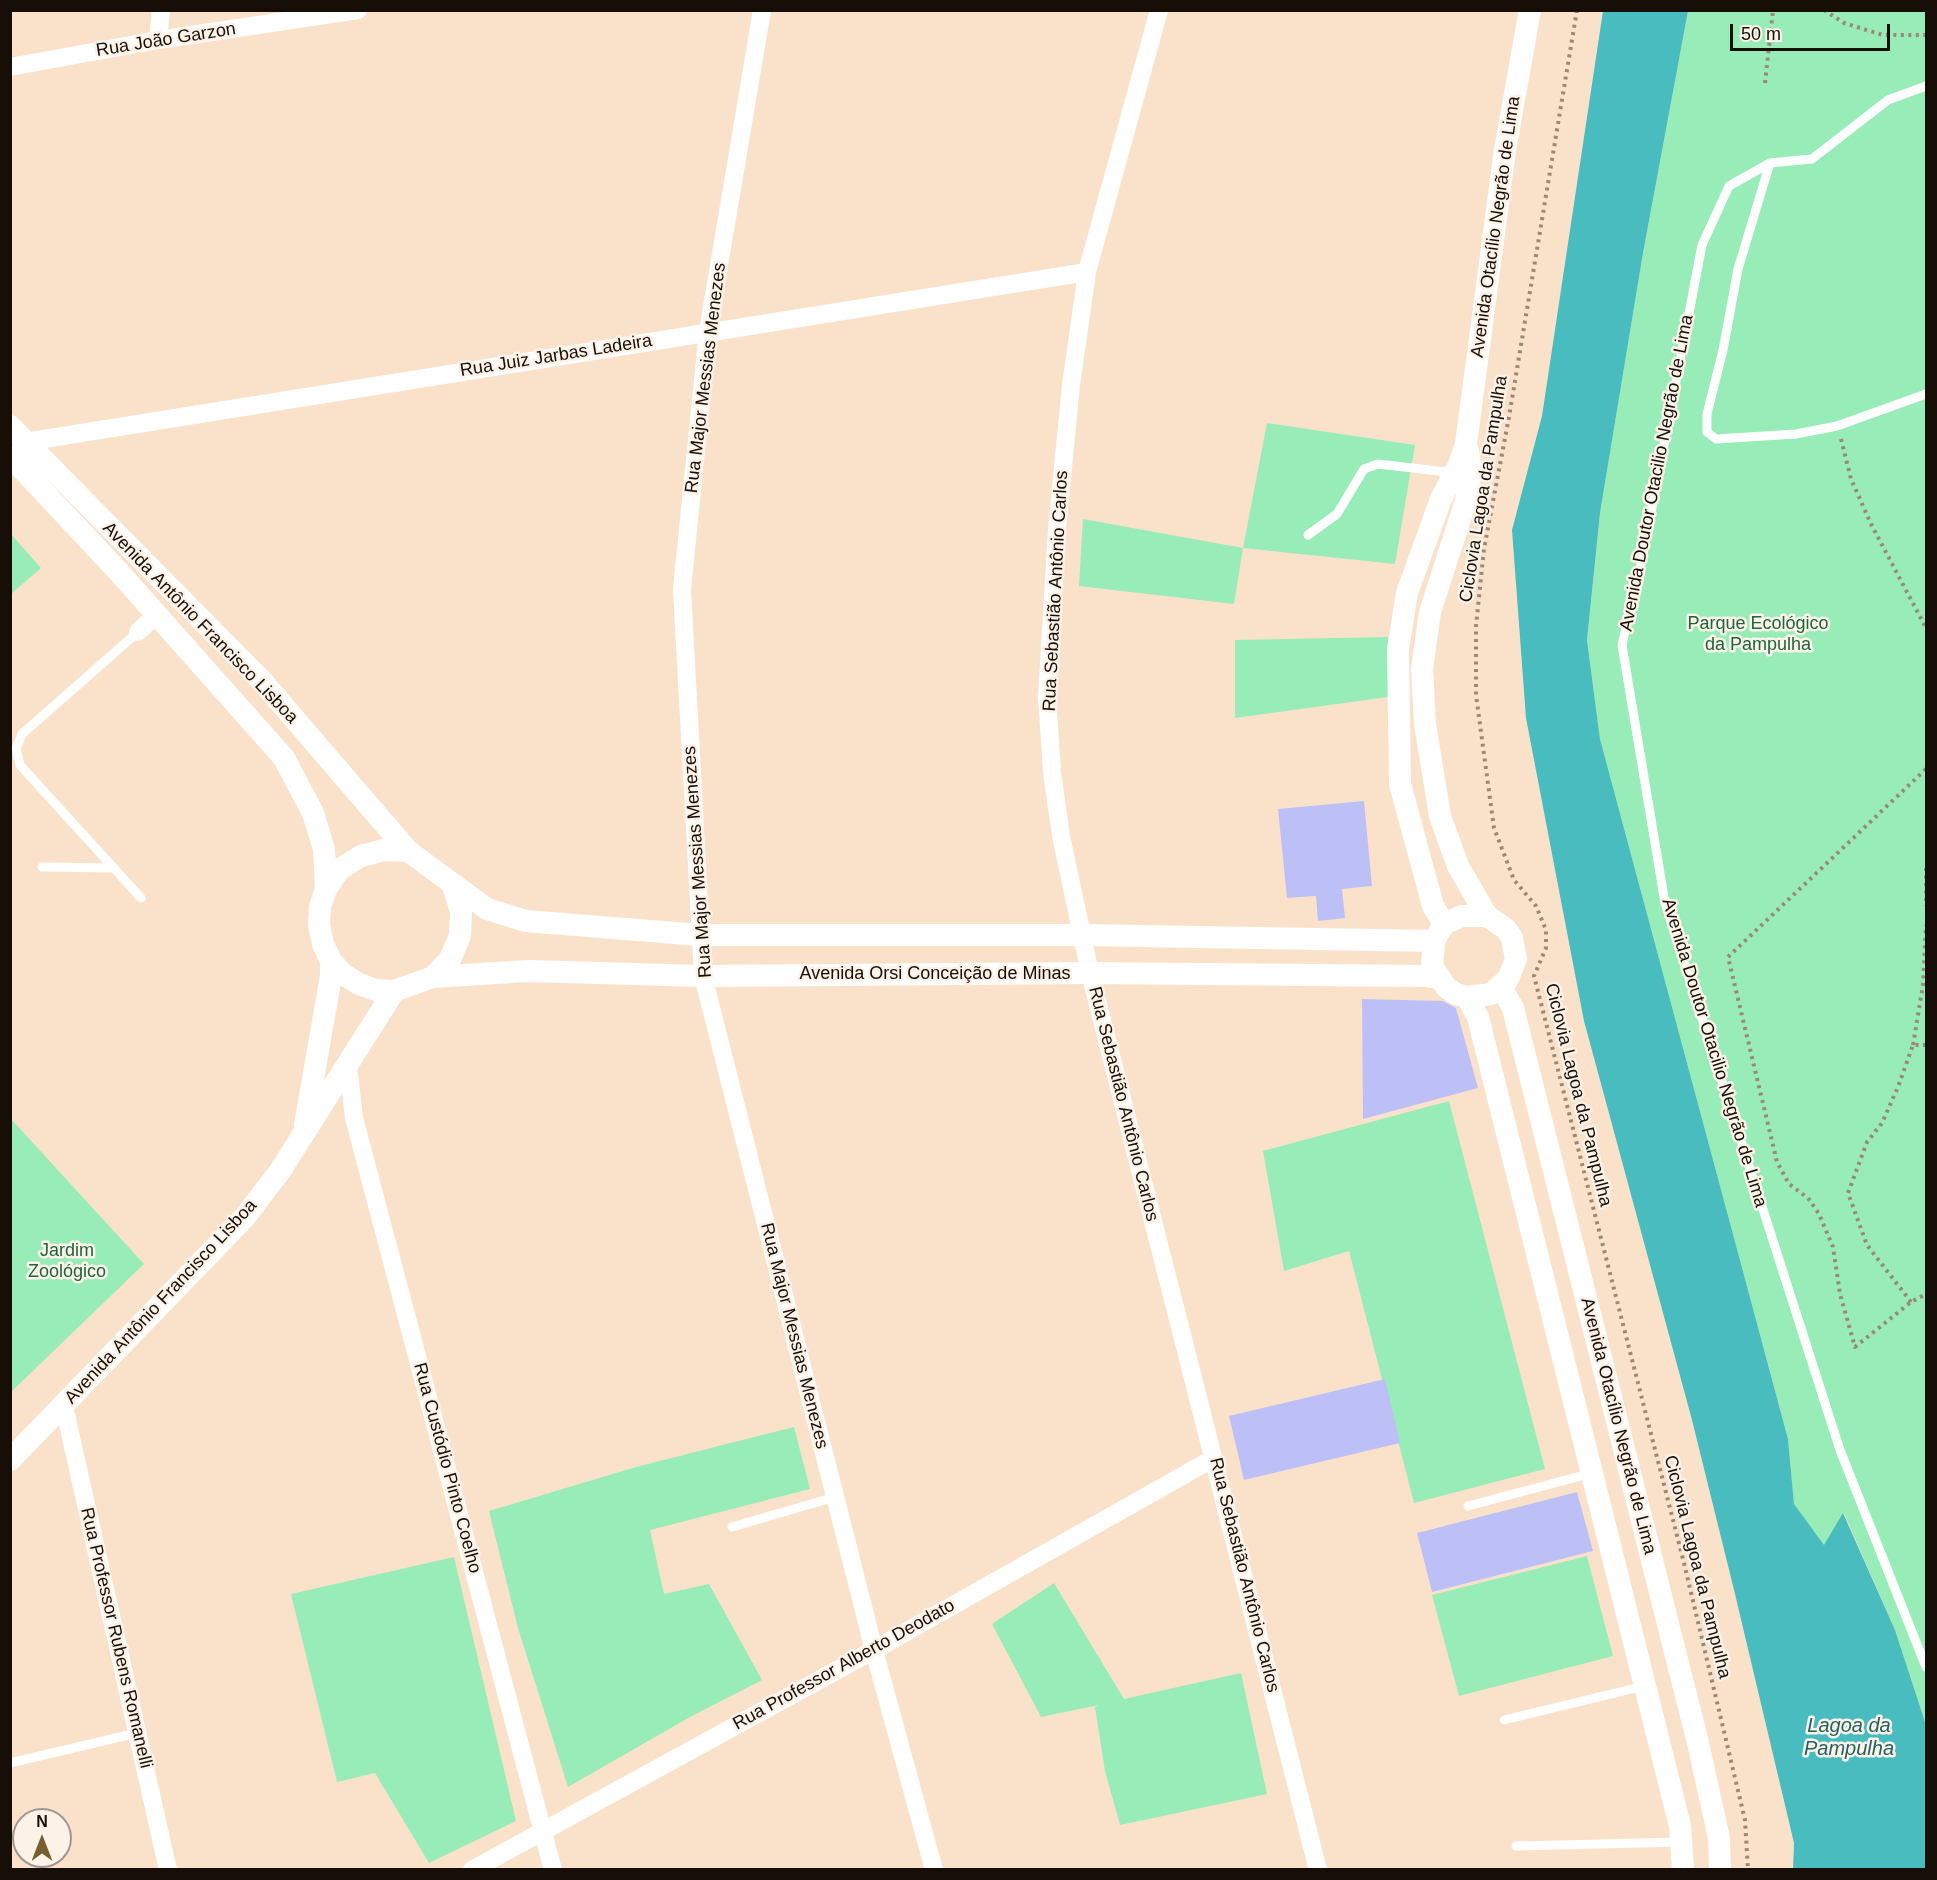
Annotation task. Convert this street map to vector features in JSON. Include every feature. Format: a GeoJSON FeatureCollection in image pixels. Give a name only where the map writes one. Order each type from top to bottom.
{"type":"FeatureCollection","features":[{"type":"Feature","properties":{"kind":"street"},"geometry":{"type":"LineString","coordinates":[[158,40],[161,10]]}},
{"type":"Feature","properties":{"kind":"street","name":"Rua João Garzon"},"geometry":{"type":"LineString","coordinates":[[10,67],[158,40],[358,10]]}},
{"type":"Feature","properties":{"kind":"street","name":"Rua Major Messias Menezes"},"geometry":{"type":"LineString","coordinates":[[762,10],[708,331],[682,589],[703,976],[874,1650],[934,1869]]}},
{"type":"Feature","properties":{"kind":"street","name":"Rua Sebastião Antônio Carlos"},"geometry":{"type":"LineString","coordinates":[[1159,10],[1087,272],[1071,386],[1057,529],[1047,697],[1052,772],[1061,836],[1090,973],[1318,1869]]}},
{"type":"Feature","properties":{"kind":"street","name":"Avenida Otacílio Negrão de Lima"},"geometry":{"type":"LineString","coordinates":[[1439,933],[1400,784],[1398,649],[1407,592],[1441,499],[1455,473],[1466,444],[1505,150],[1530,10]]}},
{"type":"Feature","properties":{"kind":"street","name":"Rua Juiz Jarbas Ladeira"},"geometry":{"type":"LineString","coordinates":[[15,442],[1087,272]]}},
{"type":"Feature","properties":{"kind":"street","name":"Avenida Antônio Francisco Lisboa"},"geometry":{"type":"LineString","coordinates":[[15,442],[157,614],[284,758],[313,813],[324,849],[326,889]]}},
{"type":"Feature","properties":{"kind":"street","name":"Avenida Antônio Francisco Lisboa"},"geometry":{"type":"LineString","coordinates":[[15,442],[261,680],[408,851]]}},
{"type":"Feature","properties":{"kind":"street","name":"Avenida Otacílio Negrão de Lima"},"geometry":{"type":"LineString","coordinates":[[1466,444],[1471,470],[1468,494],[1430,612],[1422,669],[1425,723],[1440,816],[1458,866],[1487,916]]}},
{"type":"Feature","properties":{"kind":"street"},"geometry":{"type":"LineString","coordinates":[[138,632],[157,614]]}},
{"type":"Feature","properties":{"kind":"street"},"geometry":{"type":"LineString","coordinates":[[453,886],[461,910],[460,936],[450,959],[433,977],[394,991],[376,990],[358,984],[343,974],[331,961],[323,944],[319,925],[320,907],[326,889],[340,869],[361,856],[384,849],[408,851],[486,909],[526,921],[700,935],[1082,935],[1439,933],[1462,916],[1487,916],[1506,929],[1515,948],[1513,970],[1501,987],[1491,994],[1467,997],[1446,987],[1438,978],[1432,960],[1439,933]]}},
{"type":"Feature","properties":{"kind":"street","name":"Avenida Antônio Francisco Lisboa"},"geometry":{"type":"LineString","coordinates":[[303,1136],[331,961]]}},
{"type":"Feature","properties":{"kind":"street","name":"Avenida Orsi Conceição de Minas"},"geometry":{"type":"LineString","coordinates":[[433,977],[528,971],[703,976],[1090,973],[1425,975],[1438,978]]}},
{"type":"Feature","properties":{"kind":"street","name":"Avenida Otacílio Negrão de Lima"},"geometry":{"type":"LineString","coordinates":[[1501,987],[1513,1008],[1692,1720],[1719,1838],[1720,1869]]}},
{"type":"Feature","properties":{"kind":"street","name":"Avenida Antônio Francisco Lisboa"},"geometry":{"type":"LineString","coordinates":[[10,1460],[244,1218],[303,1136],[394,991]]}},
{"type":"Feature","properties":{"kind":"street","name":"Avenida Otacílio Negrão de Lima"},"geometry":{"type":"LineString","coordinates":[[1467,997],[1478,1017],[1680,1827],[1683,1869]]}},
{"type":"Feature","properties":{"kind":"street","name":"Rua Custódio Pinto Coelho"},"geometry":{"type":"LineString","coordinates":[[348,1065],[354,1118],[553,1869]]}},
{"type":"Feature","properties":{"kind":"street","name":"Rua Professor Rubens Romanelli"},"geometry":{"type":"LineString","coordinates":[[64,1406],[168,1869]]}},
{"type":"Feature","properties":{"kind":"street","name":"Rua Professor Alberto Deodato"},"geometry":{"type":"LineString","coordinates":[[472,1869],[874,1650],[1214,1458]]}},
{"type":"Feature","properties":{"kind":"lane","name":"Avenida Doutor Otacilio Negrão de Lima"},"geometry":{"type":"LineString","coordinates":[[1926,86],[1888,100],[1812,159],[1770,164],[1729,186],[1702,245],[1642,560],[1622,645],[1665,903],[1840,1450],[1926,1667]]}},
{"type":"Feature","properties":{"kind":"lane","name":"Avenida Doutor Otacilio Negrão de Lima"},"geometry":{"type":"LineString","coordinates":[[1770,164],[1738,269],[1723,351],[1707,414],[1707,432],[1716,439],[1743,439],[1838,426],[1926,394]]}},
{"type":"Feature","properties":{"kind":"lane"},"geometry":{"type":"LineString","coordinates":[[1308,535],[1337,514],[1364,469],[1378,464],[1455,473]]}},
{"type":"Feature","properties":{"kind":"lane"},"geometry":{"type":"LineString","coordinates":[[138,632],[22,734],[16,749],[20,765],[141,898]]}},
{"type":"Feature","properties":{"kind":"lane"},"geometry":{"type":"LineString","coordinates":[[42,867],[114,868]]}},
{"type":"Feature","properties":{"kind":"lane"},"geometry":{"type":"LineString","coordinates":[[1468,1506],[1592,1473]]}},
{"type":"Feature","properties":{"kind":"lane"},"geometry":{"type":"LineString","coordinates":[[732,1527],[835,1497]]}},
{"type":"Feature","properties":{"kind":"lane"},"geometry":{"type":"LineString","coordinates":[[1504,1720],[1645,1686]]}},
{"type":"Feature","properties":{"kind":"lane"},"geometry":{"type":"LineString","coordinates":[[10,1763],[137,1733]]}},
{"type":"Feature","properties":{"kind":"lane"},"geometry":{"type":"LineString","coordinates":[[1516,1846],[1681,1842]]}},
{"type":"Feature","properties":{"kind":"path","name":"Ciclovia Lagoa da Pampulha"},"geometry":{"type":"LineString","coordinates":[[1577,10],[1509,417],[1484,549],[1476,626],[1476,695],[1494,828],[1514,879],[1536,906],[1546,930],[1546,948],[1534,976],[1684,1563],[1745,1820],[1748,1869]]}},
{"type":"Feature","properties":{"kind":"path"},"geometry":{"type":"LineString","coordinates":[[1765,83],[1773,10]]}},
{"type":"Feature","properties":{"kind":"path"},"geometry":{"type":"LineString","coordinates":[[1824,10],[1844,23],[1883,35],[1926,35]]}},
{"type":"Feature","properties":{"kind":"path"},"geometry":{"type":"LineString","coordinates":[[1838,426],[1855,488],[1871,524],[1894,563],[1926,628]]}},
{"type":"Feature","properties":{"kind":"path"},"geometry":{"type":"LineString","coordinates":[[1926,769],[1728,957],[1777,1162],[1790,1184],[1808,1198],[1833,1247],[1840,1294],[1855,1347],[1911,1302],[1926,1294]]}},
{"type":"Feature","properties":{"kind":"path"},"geometry":{"type":"LineString","coordinates":[[1926,868],[1926,906]]}},
{"type":"Feature","properties":{"kind":"path"},"geometry":{"type":"LineString","coordinates":[[1911,1302],[1868,1245],[1848,1193],[1868,1142],[1882,1123],[1898,1087],[1913,1045],[1923,985],[1926,925]]}},
{"type":"Feature","properties":{"kind":"path"},"geometry":{"type":"LineString","coordinates":[[1913,1045],[1926,1045]]}},
{"type":"Feature","properties":{"kind":"green space","name":"Parque Ecológico da Pampulha"},"geometry":{"type":"Polygon","coordinates":[[[1688,11],[1926,11],[1926,1725],[1895,1630],[1844,1513],[1824,1546],[1794,1504],[1788,1439],[1600,739],[1587,640],[1600,513],[1643,253],[1688,11]]]}},
{"type":"Feature","properties":{"kind":"green space"},"geometry":{"type":"Polygon","coordinates":[[[1267,423],[1415,445],[1395,564],[1243,548],[1267,423]]]}},
{"type":"Feature","properties":{"kind":"green space"},"geometry":{"type":"Polygon","coordinates":[[[1083,519],[1243,548],[1234,604],[1079,586],[1083,519]]]}},
{"type":"Feature","properties":{"kind":"green space"},"geometry":{"type":"Polygon","coordinates":[[[10,533],[41,568],[11,594],[10,594],[10,533]]]}},
{"type":"Feature","properties":{"kind":"green space"},"geometry":{"type":"Polygon","coordinates":[[[1388,637],[1388,697],[1235,718],[1235,640],[1388,637]]]}},
{"type":"Feature","properties":{"kind":"green space"},"geometry":{"type":"Polygon","coordinates":[[[1449,1101],[1545,1469],[1414,1503],[1349,1251],[1284,1271],[1263,1151],[1449,1101]]]}},
{"type":"Feature","properties":{"kind":"green space","name":"Jardim Zoológico"},"geometry":{"type":"Polygon","coordinates":[[[11,1119],[144,1264],[11,1392],[11,1119]]]}},
{"type":"Feature","properties":{"kind":"green space"},"geometry":{"type":"Polygon","coordinates":[[[794,1427],[810,1489],[650,1530],[664,1594],[709,1584],[762,1680],[690,1717],[568,1787],[518,1628],[489,1511],[636,1467],[794,1427]]]}},
{"type":"Feature","properties":{"kind":"green space"},"geometry":{"type":"Polygon","coordinates":[[[1587,1556],[1613,1656],[1459,1696],[1432,1595],[1587,1556]]]}},
{"type":"Feature","properties":{"kind":"green space"},"geometry":{"type":"Polygon","coordinates":[[[454,1557],[516,1821],[429,1863],[375,1773],[337,1782],[291,1594],[454,1557]]]}},
{"type":"Feature","properties":{"kind":"green space"},"geometry":{"type":"Polygon","coordinates":[[[1054,1583],[1124,1699],[1241,1673],[1267,1794],[1120,1825],[1105,1771],[1095,1707],[1099,1705],[1041,1717],[992,1624],[1054,1583]]]}},
{"type":"Feature","properties":{"kind":"water","name":"Lagoa da Pampulha"},"geometry":{"type":"Polygon","coordinates":[[[1603,11],[1688,11],[1643,253],[1600,513],[1587,640],[1600,739],[1788,1439],[1794,1504],[1824,1545],[1843,1513],[1895,1630],[1926,1725],[1926,1869],[1793,1869],[1794,1843],[1735,1594],[1692,1420],[1584,1021],[1526,718],[1512,530],[1542,416],[1603,11]]]}},
{"type":"Feature","properties":{"kind":"building"},"geometry":{"type":"Polygon","coordinates":[[[1364,801],[1372,886],[1342,889],[1345,918],[1318,921],[1316,896],[1287,898],[1278,809],[1364,801]]]}},
{"type":"Feature","properties":{"kind":"building"},"geometry":{"type":"Polygon","coordinates":[[[1362,999],[1443,1001],[1456,1008],[1478,1088],[1363,1119],[1362,999]]]}},
{"type":"Feature","properties":{"kind":"building"},"geometry":{"type":"Polygon","coordinates":[[[1385,1379],[1400,1443],[1244,1480],[1229,1416],[1385,1379]]]}},
{"type":"Feature","properties":{"kind":"building"},"geometry":{"type":"Polygon","coordinates":[[[1577,1492],[1593,1551],[1432,1592],[1417,1533],[1577,1492]]]}}]}
